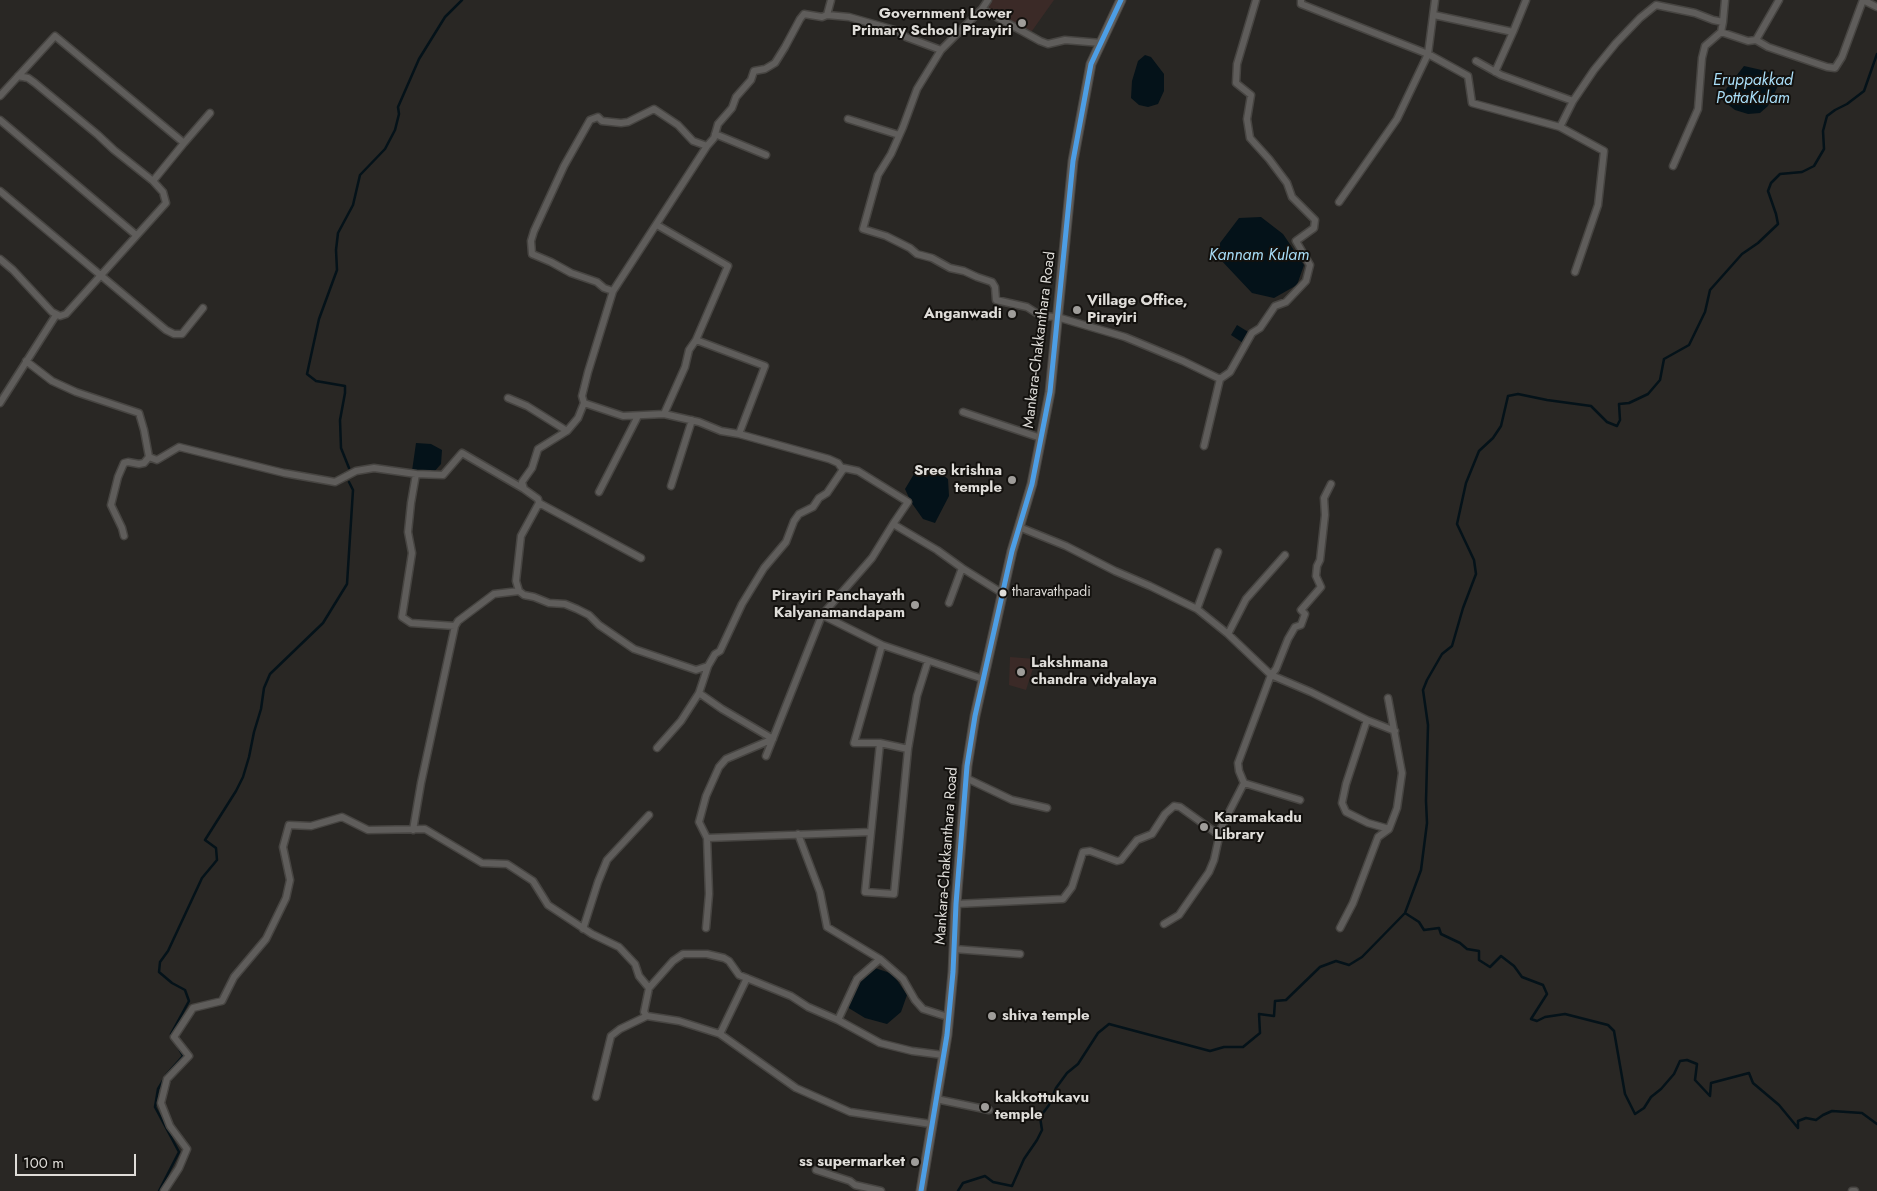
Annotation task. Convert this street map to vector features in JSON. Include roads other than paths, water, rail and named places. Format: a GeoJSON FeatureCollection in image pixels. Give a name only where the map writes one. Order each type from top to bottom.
{"type":"FeatureCollection","features":[{"type":"Feature","properties":{"kind":"main road","name":"Mankara-Chakkanthara Road"},"geometry":{"type":"LineString","coordinates":[[921,1191],[948,1018],[966,778],[975,716],[1002,593],[1032,484],[1050,392],[1073,161],[1091,64],[1121,0]]}},
{"type":"Feature","properties":{"kind":"street"},"geometry":{"type":"LineString","coordinates":[[827,15],[831,0]]}},
{"type":"Feature","properties":{"kind":"street"},"geometry":{"type":"LineString","coordinates":[[988,0],[982,9],[941,50],[917,90],[891,154],[878,175],[863,229],[886,236],[918,254],[932,258],[950,268],[964,271],[992,282],[995,286],[996,300],[1028,307],[1041,316],[1057,316],[1125,337],[1183,361],[1220,379]]}},
{"type":"Feature","properties":{"kind":"street"},"geometry":{"type":"LineString","coordinates":[[1204,446],[1220,379],[1230,372],[1252,333],[1260,328],[1275,306],[1286,302],[1306,281],[1310,265],[1296,241],[1314,228],[1315,220],[1292,197],[1287,183],[1250,138],[1247,119],[1251,95],[1236,83],[1237,64],[1256,0]]}},
{"type":"Feature","properties":{"kind":"street"},"geometry":{"type":"LineString","coordinates":[[1301,0],[1301,4],[1428,54],[1468,76],[1472,103],[1560,127],[1604,151],[1598,205],[1575,272]]}},
{"type":"Feature","properties":{"kind":"street"},"geometry":{"type":"LineString","coordinates":[[1339,202],[1397,119],[1428,54],[1435,0]]}},
{"type":"Feature","properties":{"kind":"street"},"geometry":{"type":"LineString","coordinates":[[1495,72],[1526,0]]}},
{"type":"Feature","properties":{"kind":"street"},"geometry":{"type":"LineString","coordinates":[[1674,166],[1698,109],[1702,58],[1705,46],[1721,32],[1724,0]]}},
{"type":"Feature","properties":{"kind":"street"},"geometry":{"type":"LineString","coordinates":[[1756,40],[1779,0]]}},
{"type":"Feature","properties":{"kind":"street"},"geometry":{"type":"LineString","coordinates":[[1721,32],[1748,41],[1756,40],[1768,47],[1835,68],[1842,57],[1863,0],[1877,7]]}},
{"type":"Feature","properties":{"kind":"street"},"geometry":{"type":"LineString","coordinates":[[1560,127],[1594,70],[1616,42],[1657,3],[1696,12],[1713,20],[1723,22]]}},
{"type":"Feature","properties":{"kind":"street"},"geometry":{"type":"LineString","coordinates":[[982,9],[1048,44],[1065,40],[1101,43]]}},
{"type":"Feature","properties":{"kind":"street"},"geometry":{"type":"LineString","coordinates":[[524,489],[522,482],[532,468],[538,449],[567,431],[578,418],[584,403],[582,396],[588,372],[613,291],[707,146],[712,142],[718,124],[732,108],[736,97],[751,80],[754,71],[765,69],[775,63],[804,14],[822,17],[827,15],[849,17],[884,26],[941,50]]}},
{"type":"Feature","properties":{"kind":"street"},"geometry":{"type":"LineString","coordinates":[[1434,15],[1513,32]]}},
{"type":"Feature","properties":{"kind":"street"},"geometry":{"type":"LineString","coordinates":[[0,96],[55,36],[184,143]]}},
{"type":"Feature","properties":{"kind":"street"},"geometry":{"type":"LineString","coordinates":[[1476,61],[1495,72],[1574,101]]}},
{"type":"Feature","properties":{"kind":"street"},"geometry":{"type":"LineString","coordinates":[[0,259],[56,315],[66,314],[136,234],[166,203],[163,192],[153,181],[35,83],[28,78],[18,76]]}},
{"type":"Feature","properties":{"kind":"street"},"geometry":{"type":"LineString","coordinates":[[613,291],[604,288],[597,282],[571,273],[532,254],[531,240],[543,210],[564,166],[590,120],[598,117],[602,121],[609,123],[628,122],[654,109],[678,125],[693,141],[707,146]]}},
{"type":"Feature","properties":{"kind":"street"},"geometry":{"type":"LineString","coordinates":[[153,181],[210,113]]}},
{"type":"Feature","properties":{"kind":"street"},"geometry":{"type":"LineString","coordinates":[[848,119],[899,135]]}},
{"type":"Feature","properties":{"kind":"street"},"geometry":{"type":"LineString","coordinates":[[0,120],[136,234]]}},
{"type":"Feature","properties":{"kind":"street"},"geometry":{"type":"LineString","coordinates":[[715,134],[766,154]]}},
{"type":"Feature","properties":{"kind":"street"},"geometry":{"type":"LineString","coordinates":[[0,191],[166,330],[174,334],[182,334],[203,308]]}},
{"type":"Feature","properties":{"kind":"street"},"geometry":{"type":"LineString","coordinates":[[657,225],[728,266],[696,340],[689,350],[685,366],[664,414]]}},
{"type":"Feature","properties":{"kind":"street"},"geometry":{"type":"LineString","coordinates":[[0,403],[56,315]]}},
{"type":"Feature","properties":{"kind":"street"},"geometry":{"type":"LineString","coordinates":[[696,340],[765,366],[739,434]]}},
{"type":"Feature","properties":{"kind":"street"},"geometry":{"type":"LineString","coordinates":[[26,361],[52,381],[68,389],[139,413],[149,457]]}},
{"type":"Feature","properties":{"kind":"street"},"geometry":{"type":"LineString","coordinates":[[508,398],[527,406],[567,431]]}},
{"type":"Feature","properties":{"kind":"street"},"geometry":{"type":"LineString","coordinates":[[584,403],[623,416],[664,414],[692,420],[722,431],[830,459],[838,463],[843,470]]}},
{"type":"Feature","properties":{"kind":"street"},"geometry":{"type":"LineString","coordinates":[[963,412],[1041,438]]}},
{"type":"Feature","properties":{"kind":"street"},"geometry":{"type":"LineString","coordinates":[[599,492],[638,416]]}},
{"type":"Feature","properties":{"kind":"street"},"geometry":{"type":"LineString","coordinates":[[671,486],[692,420]]}},
{"type":"Feature","properties":{"kind":"street"},"geometry":{"type":"LineString","coordinates":[[149,457],[157,460],[179,447],[284,473],[335,482],[356,471],[374,468],[416,474],[444,475],[462,453],[524,489],[538,499],[539,503],[641,558]]}},
{"type":"Feature","properties":{"kind":"street"},"geometry":{"type":"LineString","coordinates":[[124,536],[111,505],[118,477],[124,463],[144,463],[149,457]]}},
{"type":"Feature","properties":{"kind":"street"},"geometry":{"type":"LineString","coordinates":[[657,748],[681,721],[699,693],[708,666],[723,645],[737,613],[764,568],[786,542],[794,521],[800,514],[813,508],[819,498],[827,493],[843,470],[849,468],[858,471],[908,502],[872,558],[822,614],[766,756]]}},
{"type":"Feature","properties":{"kind":"street"},"geometry":{"type":"LineString","coordinates":[[416,474],[410,503],[408,532],[412,553],[402,617],[411,623],[455,626]]}},
{"type":"Feature","properties":{"kind":"street"},"geometry":{"type":"LineString","coordinates":[[1164,924],[1179,914],[1209,872],[1214,860],[1221,828],[1244,783],[1238,763],[1271,675],[1276,669],[1295,627],[1301,624],[1305,614],[1301,610],[1321,587],[1316,576],[1325,515],[1324,498],[1331,484]]}},
{"type":"Feature","properties":{"kind":"street"},"geometry":{"type":"LineString","coordinates":[[539,503],[521,536],[516,581],[519,591],[524,595],[534,596],[549,603],[565,604],[577,608],[629,646],[646,654],[696,670],[708,666]]}},
{"type":"Feature","properties":{"kind":"street"},"geometry":{"type":"LineString","coordinates":[[893,524],[937,550],[1002,593]]}},
{"type":"Feature","properties":{"kind":"street"},"geometry":{"type":"LineString","coordinates":[[1019,527],[1066,546],[1196,609],[1228,634],[1271,675],[1395,731]]}},
{"type":"Feature","properties":{"kind":"street"},"geometry":{"type":"LineString","coordinates":[[1196,609],[1218,552]]}},
{"type":"Feature","properties":{"kind":"street"},"geometry":{"type":"LineString","coordinates":[[1228,634],[1246,600],[1285,555]]}},
{"type":"Feature","properties":{"kind":"street"},"geometry":{"type":"LineString","coordinates":[[949,602],[962,568]]}},
{"type":"Feature","properties":{"kind":"street"},"geometry":{"type":"LineString","coordinates":[[413,830],[421,783],[455,626],[458,621],[494,594],[519,591]]}},
{"type":"Feature","properties":{"kind":"street"},"geometry":{"type":"LineString","coordinates":[[822,614],[882,645],[983,679]]}},
{"type":"Feature","properties":{"kind":"street"},"geometry":{"type":"LineString","coordinates":[[882,645],[854,743],[880,743],[908,749]]}},
{"type":"Feature","properties":{"kind":"street"},"geometry":{"type":"LineString","coordinates":[[880,743],[865,892],[894,894],[908,749],[916,696],[928,661]]}},
{"type":"Feature","properties":{"kind":"street"},"geometry":{"type":"LineString","coordinates":[[699,693],[773,739]]}},
{"type":"Feature","properties":{"kind":"street"},"geometry":{"type":"LineString","coordinates":[[1340,928],[1353,903],[1378,837],[1389,830],[1397,808],[1402,772],[1388,698]]}},
{"type":"Feature","properties":{"kind":"street"},"geometry":{"type":"LineString","coordinates":[[1367,720],[1346,784],[1342,803],[1346,812],[1368,823],[1389,830]]}},
{"type":"Feature","properties":{"kind":"street"},"geometry":{"type":"LineString","coordinates":[[706,928],[709,894],[707,838],[699,822],[706,796],[719,767],[726,759],[773,739]]}},
{"type":"Feature","properties":{"kind":"street"},"geometry":{"type":"LineString","coordinates":[[966,778],[1012,800],[1048,808]]}},
{"type":"Feature","properties":{"kind":"street"},"geometry":{"type":"LineString","coordinates":[[1244,783],[1300,800]]}},
{"type":"Feature","properties":{"kind":"street"},"geometry":{"type":"LineString","coordinates":[[956,904],[1063,899],[1072,887],[1083,852],[1090,851],[1117,861],[1121,860],[1136,840],[1152,834],[1165,814],[1174,806],[1180,807],[1219,836]]}},
{"type":"Feature","properties":{"kind":"street"},"geometry":{"type":"LineString","coordinates":[[583,929],[607,860],[649,815]]}},
{"type":"Feature","properties":{"kind":"street"},"geometry":{"type":"LineString","coordinates":[[164,1191],[179,1168],[187,1149],[170,1126],[160,1103],[167,1079],[189,1056],[174,1036],[193,1008],[222,1001],[234,977],[266,939],[286,898],[290,880],[284,847],[289,825],[311,826],[342,817],[368,830],[425,830],[482,863],[507,864],[533,881],[548,905],[583,929],[619,947],[635,964],[639,976],[649,988]]}},
{"type":"Feature","properties":{"kind":"street"},"geometry":{"type":"LineString","coordinates":[[707,838],[871,832]]}},
{"type":"Feature","properties":{"kind":"street"},"geometry":{"type":"LineString","coordinates":[[798,834],[820,892],[826,927],[880,959],[903,979],[922,1009],[948,1018]]}},
{"type":"Feature","properties":{"kind":"street"},"geometry":{"type":"LineString","coordinates":[[954,949],[1020,954]]}},
{"type":"Feature","properties":{"kind":"street"},"geometry":{"type":"LineString","coordinates":[[647,1016],[644,1012],[649,988],[674,960],[683,954],[707,954],[724,958],[729,961],[739,975],[790,996],[880,1043],[892,1047],[943,1055]]}},
{"type":"Feature","properties":{"kind":"street"},"geometry":{"type":"LineString","coordinates":[[838,1020],[857,979],[880,959]]}},
{"type":"Feature","properties":{"kind":"street"},"geometry":{"type":"LineString","coordinates":[[720,1034],[747,978]]}},
{"type":"Feature","properties":{"kind":"street"},"geometry":{"type":"LineString","coordinates":[[596,1096],[611,1036],[620,1029],[647,1016],[679,1021],[720,1034],[796,1088],[850,1112],[931,1124]]}},
{"type":"Feature","properties":{"kind":"street"},"geometry":{"type":"LineString","coordinates":[[936,1099],[989,1110]]}},
{"type":"Feature","properties":{"kind":"street"},"geometry":{"type":"LineString","coordinates":[[816,1170],[850,1181],[854,1188],[881,1191]]}},
{"type":"Feature","properties":{"kind":"water"},"geometry":{"type":"Polygon","coordinates":[[[1145,55],[1151,57],[1164,74],[1164,91],[1158,104],[1148,107],[1139,105],[1131,98],[1132,81],[1138,61],[1145,55]]]}},
{"type":"Feature","properties":{"kind":"water","name":"Eruppakkad PottaKulam"},"geometry":{"type":"Polygon","coordinates":[[[1744,66],[1766,71],[1782,78],[1768,106],[1760,113],[1748,114],[1735,110],[1721,99],[1726,89],[1744,66]]]}},
{"type":"Feature","properties":{"kind":"water","name":"Kannam Kulam"},"geometry":{"type":"Polygon","coordinates":[[[1261,217],[1283,234],[1304,265],[1297,285],[1274,298],[1252,293],[1220,259],[1220,243],[1239,218],[1261,217]]]}},
{"type":"Feature","properties":{"kind":"water"},"geometry":{"type":"Polygon","coordinates":[[[1237,325],[1250,333],[1243,343],[1231,335],[1237,325]]]}},
{"type":"Feature","properties":{"kind":"water"},"geometry":{"type":"Polygon","coordinates":[[[416,443],[431,444],[442,450],[441,464],[434,472],[412,471],[416,443]]]}},
{"type":"Feature","properties":{"kind":"water"},"geometry":{"type":"Polygon","coordinates":[[[933,468],[948,479],[949,496],[935,523],[923,519],[911,502],[905,489],[914,474],[933,468]]]}},
{"type":"Feature","properties":{"kind":"water"},"geometry":{"type":"Polygon","coordinates":[[[869,966],[893,974],[907,995],[901,1012],[887,1024],[865,1018],[847,1007],[852,978],[869,966]]]}},
{"type":"Feature","properties":{"kind":"waterway"},"geometry":{"type":"LineString","coordinates":[[349,468],[341,448],[340,420],[345,386],[316,381],[307,374],[319,319],[337,270],[336,250],[338,233],[353,205],[360,175],[385,149],[395,130],[399,114],[398,107],[419,59],[445,17],[462,0]]}},
{"type":"Feature","properties":{"kind":"waterway"},"geometry":{"type":"LineString","coordinates":[[958,1191],[963,1183],[985,1176],[993,1182],[1012,1186],[1024,1159],[1042,1130],[1040,1117],[1049,1105],[1056,1088],[1067,1073],[1078,1064],[1098,1033],[1109,1024],[1210,1051],[1224,1047],[1243,1047],[1260,1033],[1259,1014],[1274,1016],[1275,1001],[1286,1000],[1320,967],[1336,961],[1349,965],[1362,957],[1405,913],[1421,870],[1427,823],[1428,725],[1423,690],[1442,654],[1452,646],[1463,608],[1476,574],[1474,560],[1457,524],[1466,483],[1479,451],[1493,438],[1501,426],[1508,396],[1518,394],[1591,406],[1607,422],[1617,426],[1620,420],[1619,404],[1629,403],[1648,394],[1660,380],[1664,359],[1689,345],[1705,312],[1710,290],[1742,254],[1758,243],[1778,224],[1768,191],[1771,183],[1780,174],[1802,172],[1814,166],[1824,149],[1823,131],[1827,116],[1864,91],[1877,54]]}},
{"type":"Feature","properties":{"kind":"waterway"},"geometry":{"type":"LineString","coordinates":[[159,1191],[179,1152],[155,1107],[158,1089],[167,1074],[183,1056],[171,1034],[189,1001],[185,990],[172,983],[159,972],[160,962],[168,951],[202,878],[217,860],[216,848],[205,840],[243,777],[261,709],[264,688],[270,674],[323,623],[347,584],[353,490],[349,482]]}},
{"type":"Feature","properties":{"kind":"waterway"},"geometry":{"type":"LineString","coordinates":[[1405,913],[1419,922],[1424,930],[1439,928],[1441,934],[1460,943],[1467,949],[1479,951],[1479,960],[1490,967],[1501,956],[1514,966],[1522,977],[1543,985],[1547,994],[1531,1019],[1537,1021],[1545,1017],[1565,1014],[1608,1025],[1614,1031],[1625,1094],[1635,1114],[1644,1108],[1651,1097],[1674,1074],[1680,1061],[1687,1060],[1697,1064],[1695,1080],[1710,1096],[1711,1083],[1749,1073],[1753,1083],[1779,1105],[1798,1128],[1798,1121],[1806,1118],[1816,1120],[1832,1111],[1862,1113],[1877,1124]]}},
{"type":"Feature","properties":{"kind":"place","name":"Government Lower Primary School Pirayiri"},"geometry":{"type":"Point","coordinates":[1022,23]}},
{"type":"Feature","properties":{"kind":"place","name":"Village Office, Pirayiri"},"geometry":{"type":"Point","coordinates":[1077,310]}},
{"type":"Feature","properties":{"kind":"place","name":"Anganwadi"},"geometry":{"type":"Point","coordinates":[1012,314]}},
{"type":"Feature","properties":{"kind":"place","name":"Sree krishna temple"},"geometry":{"type":"Point","coordinates":[1012,480]}},
{"type":"Feature","properties":{"kind":"place","name":"tharavathpadi"},"geometry":{"type":"Point","coordinates":[1003,593]}},
{"type":"Feature","properties":{"kind":"place","name":"Pirayiri Panchayath Kalyanamandapam"},"geometry":{"type":"Point","coordinates":[915,605]}},
{"type":"Feature","properties":{"kind":"place","name":"Lakshmana chandra vidyalaya"},"geometry":{"type":"Point","coordinates":[1021,672]}},
{"type":"Feature","properties":{"kind":"place","name":"Karamakadu Library"},"geometry":{"type":"Point","coordinates":[1204,827]}},
{"type":"Feature","properties":{"kind":"place","name":"shiva temple"},"geometry":{"type":"Point","coordinates":[992,1016]}},
{"type":"Feature","properties":{"kind":"place","name":"kakkottukavu temple"},"geometry":{"type":"Point","coordinates":[985,1107]}},
{"type":"Feature","properties":{"kind":"place","name":"ss supermarket"},"geometry":{"type":"Point","coordinates":[915,1162]}}]}
